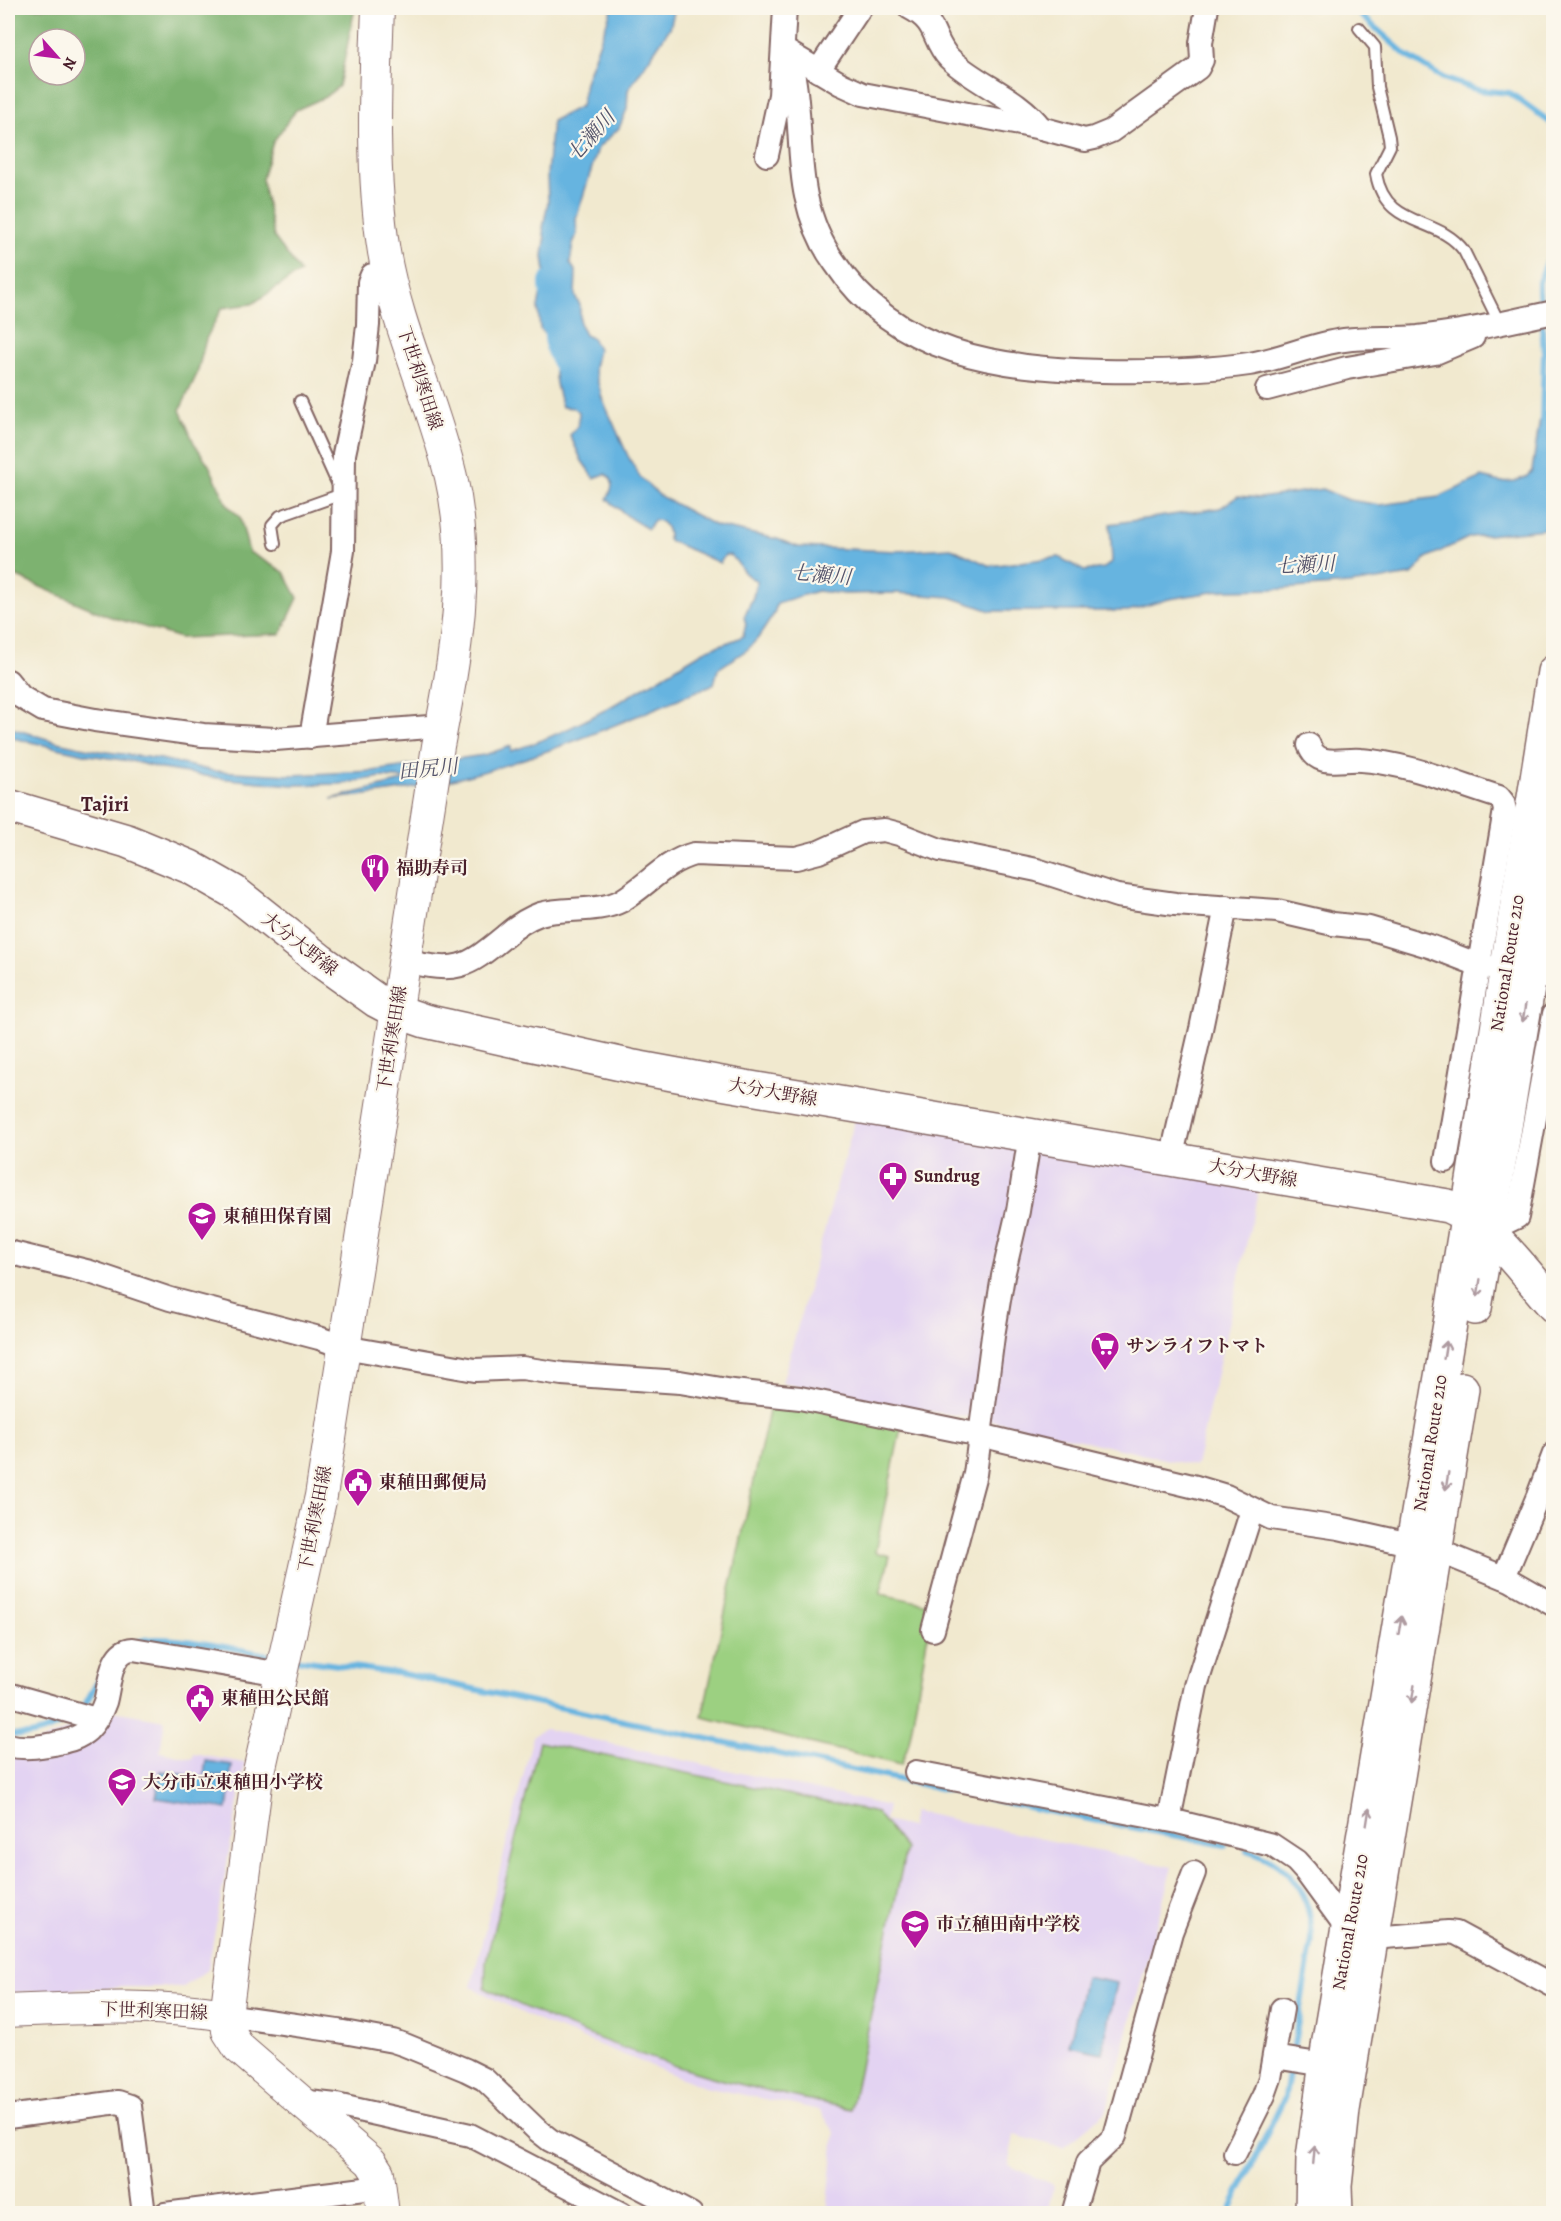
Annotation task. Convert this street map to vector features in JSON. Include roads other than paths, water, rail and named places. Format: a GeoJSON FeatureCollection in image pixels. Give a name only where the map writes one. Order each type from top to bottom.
{"type":"FeatureCollection","features":[{"type":"Feature","properties":{"kind":"main road","name":"下世利寒田線"},"geometry":{"type":"LineString","coordinates":[[8,2011],[157,2008],[189,2009],[226,2015],[256,1785],[321,1497],[396,1011],[459,628],[461,570],[458,513],[446,456],[388,272],[378,206],[375,162],[378,8]]}},
{"type":"Feature","properties":{"kind":"main road","name":"National Route 210"},"geometry":{"type":"LineString","coordinates":[[1336,2214],[1335,2186],[1361,1935],[1517,972],[1545,725],[1554,672]]}},
{"type":"Feature","properties":{"kind":"main road","name":"大分大野線"},"geometry":{"type":"LineString","coordinates":[[8,806],[156,851],[213,879],[234,892],[359,989],[396,1011],[442,1026],[634,1067],[1448,1206],[1477,1223],[1554,1306]]}},
{"type":"Feature","properties":{"kind":"main road","name":"National Route 210"},"geometry":{"type":"LineString","coordinates":[[1517,972],[1554,831]]}},
{"type":"Feature","properties":{"kind":"main road","name":"National Route 210"},"geometry":{"type":"LineString","coordinates":[[1312,2214],[1313,2158],[1298,2061],[1361,1935]]}},
{"type":"Feature","properties":{"kind":"main road"},"geometry":{"type":"LineString","coordinates":[[226,2015],[228,2031],[239,2048],[371,2162],[378,2172],[382,2200]]}},
{"type":"Feature","properties":{"kind":"street"},"geometry":{"type":"LineString","coordinates":[[767,155],[780,95],[785,8]]}},
{"type":"Feature","properties":{"kind":"street"},"geometry":{"type":"LineString","coordinates":[[818,71],[860,8]]}},
{"type":"Feature","properties":{"kind":"street"},"geometry":{"type":"LineString","coordinates":[[910,8],[924,16],[943,50],[952,60],[1016,103],[1041,128]]}},
{"type":"Feature","properties":{"kind":"street"},"geometry":{"type":"LineString","coordinates":[[784,50],[851,89],[874,97],[1041,128],[1074,138],[1094,138],[1111,131],[1198,68],[1202,60],[1201,43],[1207,8]]}},
{"type":"Feature","properties":{"kind":"street"},"geometry":{"type":"LineString","coordinates":[[784,50],[794,76],[805,195],[823,244],[850,283],[869,303],[911,333],[974,358],[1052,369],[1164,371],[1265,361],[1347,339],[1416,337],[1494,326],[1554,312]]}},
{"type":"Feature","properties":{"kind":"street"},"geometry":{"type":"LineString","coordinates":[[311,737],[343,551],[344,454],[366,341],[369,282],[372,275],[388,272]]}},
{"type":"Feature","properties":{"kind":"street"},"geometry":{"type":"LineString","coordinates":[[1268,389],[1347,368],[1435,353],[1464,342],[1494,326]]}},
{"type":"Feature","properties":{"kind":"street"},"geometry":{"type":"LineString","coordinates":[[8,681],[26,700],[43,710],[106,722],[232,738],[440,736]]}},
{"type":"Feature","properties":{"kind":"street"},"geometry":{"type":"LineString","coordinates":[[1309,745],[1312,754],[1319,758],[1330,761],[1360,760],[1392,765],[1499,796],[1503,802],[1517,972],[1446,1161]]}},
{"type":"Feature","properties":{"kind":"street"},"geometry":{"type":"LineString","coordinates":[[405,961],[436,967],[466,965],[479,958],[510,931],[532,917],[554,911],[600,908],[620,901],[666,867],[684,857],[701,854],[796,858],[819,852],[853,836],[874,830],[899,834],[928,847],[951,853],[1037,870],[1117,896],[1166,903],[1277,911],[1333,924],[1377,930],[1517,972]]}},
{"type":"Feature","properties":{"kind":"street"},"geometry":{"type":"LineString","coordinates":[[1171,1159],[1226,907]]}},
{"type":"Feature","properties":{"kind":"street"},"geometry":{"type":"LineString","coordinates":[[1477,1223],[1517,1217],[1554,1014]]}},
{"type":"Feature","properties":{"kind":"street"},"geometry":{"type":"LineString","coordinates":[[933,1630],[975,1474],[1003,1276],[1018,1211],[1030,1135]]}},
{"type":"Feature","properties":{"kind":"street"},"geometry":{"type":"LineString","coordinates":[[8,1252],[90,1272],[170,1299],[320,1338],[344,1347],[475,1370],[522,1368],[562,1374],[681,1382],[733,1392],[784,1396],[980,1435],[1196,1487],[1226,1496],[1252,1510],[1281,1521],[1339,1528],[1425,1547],[1504,1577],[1554,1605]]}},
{"type":"Feature","properties":{"kind":"street"},"geometry":{"type":"LineString","coordinates":[[1504,1577],[1552,1466]]}},
{"type":"Feature","properties":{"kind":"street"},"geometry":{"type":"LineString","coordinates":[[1169,1820],[1196,1686],[1252,1510]]}},
{"type":"Feature","properties":{"kind":"street"},"geometry":{"type":"LineString","coordinates":[[8,1745],[31,1748],[67,1741],[82,1734],[96,1719],[104,1704],[114,1665],[118,1655],[125,1649],[133,1648],[281,1674]]}},
{"type":"Feature","properties":{"kind":"street"},"geometry":{"type":"LineString","coordinates":[[8,1694],[96,1719]]}},
{"type":"Feature","properties":{"kind":"street"},"geometry":{"type":"LineString","coordinates":[[916,1772],[1169,1820],[1258,1841],[1296,1861],[1361,1935],[1456,1933],[1554,1986]]}},
{"type":"Feature","properties":{"kind":"street"},"geometry":{"type":"LineString","coordinates":[[1073,2214],[1088,2162],[1113,2138],[1116,2132],[1171,1932],[1194,1873]]}},
{"type":"Feature","properties":{"kind":"street"},"geometry":{"type":"LineString","coordinates":[[1234,2153],[1264,2095],[1298,2061],[1282,2008]]}},
{"type":"Feature","properties":{"kind":"street"},"geometry":{"type":"LineString","coordinates":[[226,2015],[393,2041],[466,2070],[484,2079],[550,2140],[691,2214]]}},
{"type":"Feature","properties":{"kind":"street"},"geometry":{"type":"LineString","coordinates":[[300,2101],[336,2105],[470,2135],[622,2214]]}},
{"type":"Feature","properties":{"kind":"street"},"geometry":{"type":"LineString","coordinates":[[8,2117],[118,2102],[130,2106],[144,2214]]}},
{"type":"Feature","properties":{"kind":"street"},"geometry":{"type":"LineString","coordinates":[[165,2214],[382,2200]]}},
{"type":"Feature","properties":{"kind":"lane"},"geometry":{"type":"LineString","coordinates":[[1359,28],[1376,47],[1377,87],[1389,137],[1390,146],[1376,174],[1383,196],[1410,219],[1447,235],[1457,242],[1464,251],[1494,326]]}},
{"type":"Feature","properties":{"kind":"lane"},"geometry":{"type":"LineString","coordinates":[[275,544],[272,525],[280,516],[342,494],[300,401]]}},
{"type":"Feature","properties":{"kind":"water","name":"田尻川"},"geometry":{"type":"Polygon","coordinates":[[[612,8],[675,8],[670,28],[628,90],[627,109],[619,128],[598,148],[576,219],[577,234],[570,263],[576,272],[575,296],[580,305],[580,324],[585,335],[592,338],[598,349],[594,368],[602,398],[640,477],[660,496],[716,526],[777,539],[798,547],[897,551],[951,548],[990,566],[1059,557],[1084,571],[1104,568],[1112,562],[1110,524],[1220,508],[1238,496],[1260,498],[1322,489],[1349,500],[1380,505],[1439,497],[1482,477],[1500,482],[1515,481],[1526,477],[1532,471],[1541,412],[1549,412],[1550,456],[1554,462],[1553,528],[1470,537],[1426,558],[1412,575],[1349,584],[1225,590],[1169,599],[1128,611],[991,611],[950,597],[817,591],[777,603],[774,614],[758,638],[748,649],[718,669],[714,684],[583,738],[516,762],[448,781],[375,794],[331,799],[410,779],[381,777],[340,784],[292,785],[218,778],[89,755],[8,737],[8,727],[57,742],[99,751],[161,759],[213,771],[292,775],[373,771],[484,755],[511,746],[511,751],[537,742],[610,707],[704,651],[743,636],[746,624],[744,617],[757,581],[747,575],[730,555],[725,555],[720,563],[668,540],[664,524],[654,520],[648,529],[631,519],[607,499],[611,479],[605,474],[594,478],[582,461],[570,435],[578,425],[579,412],[575,408],[562,407],[555,378],[555,366],[568,340],[561,331],[546,335],[540,329],[538,308],[545,272],[543,228],[548,202],[547,175],[552,121],[581,106],[585,82],[612,8]]]}},
{"type":"Feature","properties":{"kind":"water"},"geometry":{"type":"Polygon","coordinates":[[[206,1761],[232,1765],[230,1778],[204,1774],[206,1761]]]}},
{"type":"Feature","properties":{"kind":"water"},"geometry":{"type":"Polygon","coordinates":[[[161,1771],[231,1782],[227,1809],[156,1798],[161,1771]]]}},
{"type":"Feature","properties":{"kind":"water"},"geometry":{"type":"Polygon","coordinates":[[[1085,1977],[1117,1983],[1102,2053],[1069,2046],[1085,1977]]]}},
{"type":"Feature","properties":{"kind":"waterway"},"geometry":{"type":"LineString","coordinates":[[1353,8],[1406,55],[1443,78],[1478,90],[1510,93],[1554,125]]}},
{"type":"Feature","properties":{"kind":"waterway"},"geometry":{"type":"LineString","coordinates":[[1542,419],[1544,352],[1539,282],[1554,245]]}},
{"type":"Feature","properties":{"kind":"waterway","name":"七瀬川"},"geometry":{"type":"LineString","coordinates":[[556,284],[562,346],[583,394]]}},
{"type":"Feature","properties":{"kind":"waterway"},"geometry":{"type":"LineString","coordinates":[[138,1642],[164,1639],[275,1656]]}},
{"type":"Feature","properties":{"kind":"waterway"},"geometry":{"type":"LineString","coordinates":[[294,1659],[403,1674],[1047,1811],[1225,1845]]}},
{"type":"Feature","properties":{"kind":"waterway"},"geometry":{"type":"LineString","coordinates":[[82,1710],[103,1672]]}},
{"type":"Feature","properties":{"kind":"waterway"},"geometry":{"type":"LineString","coordinates":[[8,1734],[25,1735],[41,1732],[71,1717]]}},
{"type":"Feature","properties":{"kind":"waterway"},"geometry":{"type":"LineString","coordinates":[[1228,2214],[1285,2097],[1312,1940],[1308,1909],[1296,1883],[1275,1863],[1247,1850]]}},
{"type":"Feature","properties":{"kind":"place","name":"福助寿司"},"geometry":{"type":"Point","coordinates":[375,894]}},
{"type":"Feature","properties":{"kind":"place","name":"Sundrug"},"geometry":{"type":"Point","coordinates":[893,1202]}},
{"type":"Feature","properties":{"kind":"place","name":"東稙田保育園"},"geometry":{"type":"Point","coordinates":[202,1242]}},
{"type":"Feature","properties":{"kind":"place","name":"サンライフトマト"},"geometry":{"type":"Point","coordinates":[1105,1372]}},
{"type":"Feature","properties":{"kind":"place","name":"東稙田郵便局"},"geometry":{"type":"Point","coordinates":[358,1508]}},
{"type":"Feature","properties":{"kind":"place","name":"東稙田公民館"},"geometry":{"type":"Point","coordinates":[200,1724]}},
{"type":"Feature","properties":{"kind":"place","name":"大分市立東稙田小学校"},"geometry":{"type":"Point","coordinates":[122,1808]}},
{"type":"Feature","properties":{"kind":"place","name":"市立稙田南中学校"},"geometry":{"type":"Point","coordinates":[915,1950]}},
{"type":"Feature","properties":{"kind":"district","name":"Tajiri"},"geometry":{"type":"Point","coordinates":[105,804]}}]}
